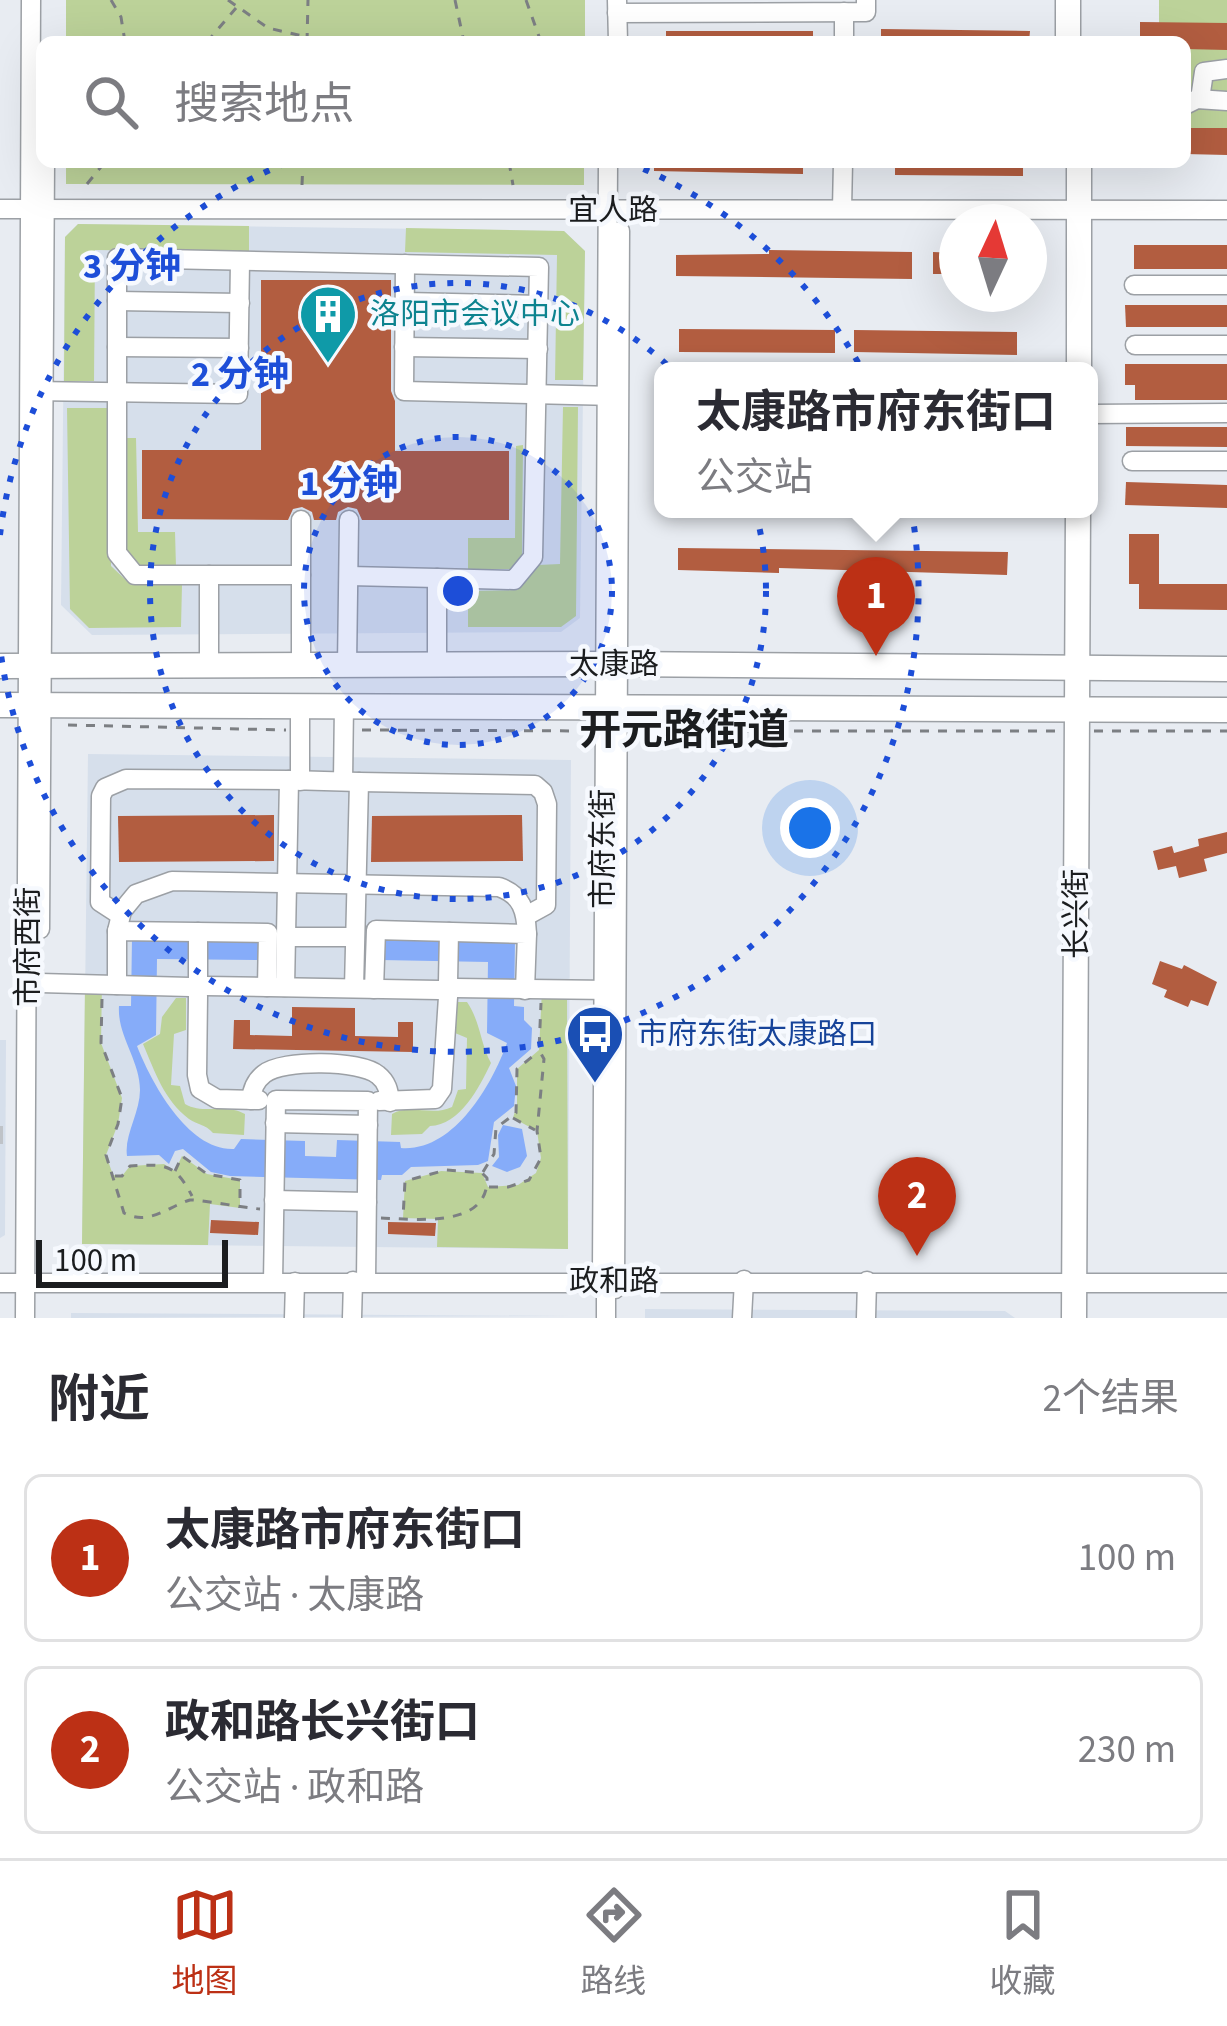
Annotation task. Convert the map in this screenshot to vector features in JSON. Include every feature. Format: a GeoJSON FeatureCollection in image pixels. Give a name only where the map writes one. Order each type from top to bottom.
{"type":"FeatureCollection","features":[{"type":"Feature","properties":{"kind":"main road"},"geometry":{"type":"LineString","coordinates":[[1068,0],[1068,36]]}},
{"type":"Feature","properties":{"kind":"main road"},"geometry":{"type":"LineString","coordinates":[[1080,0],[1080,36]]}},
{"type":"Feature","properties":{"kind":"main road"},"geometry":{"type":"LineString","coordinates":[[1069,168],[1079,362]]}},
{"type":"Feature","properties":{"kind":"main road"},"geometry":{"type":"LineString","coordinates":[[1067,362],[1078,168]]}},
{"type":"Feature","properties":{"kind":"main road","name":"长兴街"},"geometry":{"type":"LineString","coordinates":[[1062,1318],[1068,1277],[1072,711],[1066,518]]}},
{"type":"Feature","properties":{"kind":"main road","name":"长兴街"},"geometry":{"type":"LineString","coordinates":[[1072,670],[1078,518]]}},
{"type":"Feature","properties":{"kind":"main road","name":"太康路"},"geometry":{"type":"LineString","coordinates":[[0,666],[1227,669]]}},
{"type":"Feature","properties":{"kind":"main road","name":"太康路"},"geometry":{"type":"LineString","coordinates":[[0,705],[1227,710]]}},
{"type":"Feature","properties":{"kind":"main road","name":"长兴街"},"geometry":{"type":"LineString","coordinates":[[1068,1277],[1074,1318]]}},
{"type":"Feature","properties":{"kind":"street","name":"市府西街"},"geometry":{"type":"LineString","coordinates":[[31,0],[36,145]]}},
{"type":"Feature","properties":{"kind":"street"},"geometry":{"type":"LineString","coordinates":[[44,0],[44,36]]}},
{"type":"Feature","properties":{"kind":"street"},"geometry":{"type":"LineString","coordinates":[[614,4],[817,6],[866,12],[866,0]]}},
{"type":"Feature","properties":{"kind":"street"},"geometry":{"type":"LineString","coordinates":[[608,36],[614,4]]}},
{"type":"Feature","properties":{"kind":"street"},"geometry":{"type":"LineString","coordinates":[[614,4],[617,36]]}},
{"type":"Feature","properties":{"kind":"street"},"geometry":{"type":"LineString","coordinates":[[844,12],[844,36]]}},
{"type":"Feature","properties":{"kind":"street"},"geometry":{"type":"LineString","coordinates":[[1227,69],[1204,72],[1192,102],[1227,101]]}},
{"type":"Feature","properties":{"kind":"street","name":"市府西街"},"geometry":{"type":"LineString","coordinates":[[36,1318],[31,1277],[37,168]]}},
{"type":"Feature","properties":{"kind":"street","name":"市府西街"},"geometry":{"type":"LineString","coordinates":[[38,203],[44,168]]}},
{"type":"Feature","properties":{"kind":"street","name":"市府东街"},"geometry":{"type":"LineString","coordinates":[[609,168],[614,206]]}},
{"type":"Feature","properties":{"kind":"street","name":"市府东街"},"geometry":{"type":"LineString","coordinates":[[610,1318],[612,396],[614,206],[619,168]]}},
{"type":"Feature","properties":{"kind":"street"},"geometry":{"type":"LineString","coordinates":[[842,205],[843,168]]}},
{"type":"Feature","properties":{"kind":"street","name":"宜人路"},"geometry":{"type":"LineString","coordinates":[[0,198],[38,203],[1227,206]]}},
{"type":"Feature","properties":{"kind":"street","name":"宜人路"},"geometry":{"type":"LineString","coordinates":[[0,209],[38,203]]}},
{"type":"Feature","properties":{"kind":"street"},"geometry":{"type":"LineString","coordinates":[[301,575],[135,575],[117,553],[117,258],[539,267],[533,557],[514,580],[349,576]]}},
{"type":"Feature","properties":{"kind":"street"},"geometry":{"type":"LineString","coordinates":[[35,392],[238,394],[240,261]]}},
{"type":"Feature","properties":{"kind":"street"},"geometry":{"type":"LineString","coordinates":[[405,264],[404,391],[612,396]]}},
{"type":"Feature","properties":{"kind":"street"},"geometry":{"type":"LineString","coordinates":[[1134,284],[1227,285]]}},
{"type":"Feature","properties":{"kind":"street"},"geometry":{"type":"LineString","coordinates":[[117,302],[239,303]]}},
{"type":"Feature","properties":{"kind":"street"},"geometry":{"type":"LineString","coordinates":[[405,302],[538,305]]}},
{"type":"Feature","properties":{"kind":"street"},"geometry":{"type":"LineString","coordinates":[[1135,345],[1227,345]]}},
{"type":"Feature","properties":{"kind":"street"},"geometry":{"type":"LineString","coordinates":[[117,346],[239,348]]}},
{"type":"Feature","properties":{"kind":"street"},"geometry":{"type":"LineString","coordinates":[[404,346],[538,350]]}},
{"type":"Feature","properties":{"kind":"street"},"geometry":{"type":"LineString","coordinates":[[1098,414],[1227,413]]}},
{"type":"Feature","properties":{"kind":"street"},"geometry":{"type":"LineString","coordinates":[[1132,461],[1227,461]]}},
{"type":"Feature","properties":{"kind":"street"},"geometry":{"type":"LineString","coordinates":[[301,665],[302,520]]}},
{"type":"Feature","properties":{"kind":"street"},"geometry":{"type":"LineString","coordinates":[[347,664],[349,520]]}},
{"type":"Feature","properties":{"kind":"street"},"geometry":{"type":"LineString","coordinates":[[209,575],[209,665]]}},
{"type":"Feature","properties":{"kind":"street"},"geometry":{"type":"LineString","coordinates":[[436,664],[437,578]]}},
{"type":"Feature","properties":{"kind":"street"},"geometry":{"type":"LineString","coordinates":[[276,987],[286,937],[300,704]]}},
{"type":"Feature","properties":{"kind":"street"},"geometry":{"type":"LineString","coordinates":[[344,704],[356,938],[364,988]]}},
{"type":"Feature","properties":{"kind":"street","name":"市府西街"},"geometry":{"type":"LineString","coordinates":[[32,1136],[40,983],[35,705]]}},
{"type":"Feature","properties":{"kind":"street"},"geometry":{"type":"LineString","coordinates":[[276,987],[268,933],[198,935],[119,923],[100,902],[104,788],[126,779],[294,780],[535,785],[543,792],[547,804],[546,905],[526,925],[449,935],[376,930],[364,988]]}},
{"type":"Feature","properties":{"kind":"street"},"geometry":{"type":"LineString","coordinates":[[116,985],[119,923],[136,894],[172,880],[287,881],[499,887],[520,900],[526,925],[528,990]]}},
{"type":"Feature","properties":{"kind":"street"},"geometry":{"type":"LineString","coordinates":[[198,935],[196,1075],[200,1089],[217,1100],[390,1102],[435,1099],[442,1089],[449,935]]}},
{"type":"Feature","properties":{"kind":"street"},"geometry":{"type":"LineString","coordinates":[[286,937],[356,938]]}},
{"type":"Feature","properties":{"kind":"street"},"geometry":{"type":"LineString","coordinates":[[40,983],[364,988],[447,984],[609,990]]}},
{"type":"Feature","properties":{"kind":"street"},"geometry":{"type":"LineString","coordinates":[[251,1100],[256,1082],[269,1070],[305,1065],[371,1071],[385,1082],[390,1102]]}},
{"type":"Feature","properties":{"kind":"street"},"geometry":{"type":"LineString","coordinates":[[273,1277],[276,1100]]}},
{"type":"Feature","properties":{"kind":"street"},"geometry":{"type":"LineString","coordinates":[[352,1318],[362,1278],[368,1101]]}},
{"type":"Feature","properties":{"kind":"street"},"geometry":{"type":"LineString","coordinates":[[275,1131],[368,1132]]}},
{"type":"Feature","properties":{"kind":"street"},"geometry":{"type":"LineString","coordinates":[[5,1135],[32,1136]]}},
{"type":"Feature","properties":{"kind":"street"},"geometry":{"type":"LineString","coordinates":[[274,1205],[367,1209]]}},
{"type":"Feature","properties":{"kind":"street","name":"政和路"},"geometry":{"type":"LineString","coordinates":[[0,1271],[31,1277],[1068,1277],[1227,1283]]}},
{"type":"Feature","properties":{"kind":"street","name":"政和路"},"geometry":{"type":"LineString","coordinates":[[610,1277],[866,1281],[1227,1274]]}},
{"type":"Feature","properties":{"kind":"street","name":"市府西街"},"geometry":{"type":"LineString","coordinates":[[25,1318],[31,1277]]}},
{"type":"Feature","properties":{"kind":"street","name":"政和路"},"geometry":{"type":"LineString","coordinates":[[0,1283],[31,1277]]}},
{"type":"Feature","properties":{"kind":"street","name":"政和路"},"geometry":{"type":"LineString","coordinates":[[273,1277],[295,1282],[362,1278]]}},
{"type":"Feature","properties":{"kind":"street"},"geometry":{"type":"LineString","coordinates":[[742,1318],[744,1280]]}},
{"type":"Feature","properties":{"kind":"street"},"geometry":{"type":"LineString","coordinates":[[866,1281],[866,1318]]}},
{"type":"Feature","properties":{"kind":"street"},"geometry":{"type":"LineString","coordinates":[[294,1318],[295,1282]]}},
{"type":"Feature","properties":{"kind":"path"},"geometry":{"type":"LineString","coordinates":[[111,0],[125,36]]}},
{"type":"Feature","properties":{"kind":"path"},"geometry":{"type":"LineString","coordinates":[[228,0],[268,28],[296,36]]}},
{"type":"Feature","properties":{"kind":"path"},"geometry":{"type":"LineString","coordinates":[[307,36],[308,0]]}},
{"type":"Feature","properties":{"kind":"path"},"geometry":{"type":"LineString","coordinates":[[454,0],[463,36]]}},
{"type":"Feature","properties":{"kind":"path"},"geometry":{"type":"LineString","coordinates":[[526,0],[539,36]]}},
{"type":"Feature","properties":{"kind":"path"},"geometry":{"type":"LineString","coordinates":[[212,36],[236,8]]}},
{"type":"Feature","properties":{"kind":"path"},"geometry":{"type":"LineString","coordinates":[[87,184],[100,168]]}},
{"type":"Feature","properties":{"kind":"path"},"geometry":{"type":"LineString","coordinates":[[302,184],[303,168]]}},
{"type":"Feature","properties":{"kind":"path"},"geometry":{"type":"LineString","coordinates":[[509,168],[513,185]]}},
{"type":"Feature","properties":{"kind":"path"},"geometry":{"type":"LineString","coordinates":[[116,985],[101,1043],[122,1098],[106,1155],[121,1208],[129,1217],[159,1214],[193,1198],[240,1208],[274,1205]]}},
{"type":"Feature","properties":{"kind":"path"},"geometry":{"type":"LineString","coordinates":[[487,1186],[518,1185],[536,1173],[542,1144],[537,1131],[544,1059],[528,990]]}},
{"type":"Feature","properties":{"kind":"path"},"geometry":{"type":"LineString","coordinates":[[482,1173],[494,1154],[496,1128],[513,1118],[518,1106],[517,1070],[539,1050]]}},
{"type":"Feature","properties":{"kind":"path"},"geometry":{"type":"LineString","coordinates":[[513,1118],[537,1131]]}},
{"type":"Feature","properties":{"kind":"path"},"geometry":{"type":"LineString","coordinates":[[176,1172],[182,1156],[206,1174],[240,1180],[240,1208]]}},
{"type":"Feature","properties":{"kind":"path"},"geometry":{"type":"LineString","coordinates":[[113,1176],[122,1176],[130,1166],[164,1164],[176,1172],[193,1198]]}},
{"type":"Feature","properties":{"kind":"path"},"geometry":{"type":"LineString","coordinates":[[403,1218],[405,1181],[446,1170],[482,1173]]}},
{"type":"Feature","properties":{"kind":"path"},"geometry":{"type":"LineString","coordinates":[[367,1209],[403,1218],[467,1213],[484,1198],[487,1186],[482,1173]]}},
{"type":"Feature","properties":{"kind":"shaded area"},"geometry":{"type":"Polygon","coordinates":[[[78,224],[564,231],[585,251],[580,618],[561,632],[92,635],[61,605],[65,237],[78,224]]]}},
{"type":"Feature","properties":{"kind":"shaded area"},"geometry":{"type":"Polygon","coordinates":[[[88,754],[571,760],[568,1249],[82,1244],[88,754]]]}},
{"type":"Feature","properties":{"kind":"shaded area"},"geometry":{"type":"Polygon","coordinates":[[[0,1040],[6,1040],[5,1235],[0,1238],[0,1040]]]}},
{"type":"Feature","properties":{"kind":"shaded area"},"geometry":{"type":"Polygon","coordinates":[[[645,1309],[1005,1311],[1015,1318],[645,1318],[645,1309]]]}},
{"type":"Feature","properties":{"kind":"shaded area"},"geometry":{"type":"Polygon","coordinates":[[[71,1313],[571,1316],[71,1318],[71,1313]]]}},
{"type":"Feature","properties":{"kind":"green space"},"geometry":{"type":"Polygon","coordinates":[[[66,0],[585,0],[585,36],[66,36],[66,0]]]}},
{"type":"Feature","properties":{"kind":"green space"},"geometry":{"type":"Polygon","coordinates":[[[1159,0],[1227,0],[1227,130],[1191,128],[1191,36],[1159,36],[1159,0]]]}},
{"type":"Feature","properties":{"kind":"green space"},"geometry":{"type":"Polygon","coordinates":[[[66,168],[584,168],[584,185],[66,184],[66,168]]]}},
{"type":"Feature","properties":{"kind":"green space"},"geometry":{"type":"Polygon","coordinates":[[[78,224],[249,226],[249,252],[95,250],[94,381],[64,381],[65,237],[78,224]]]}},
{"type":"Feature","properties":{"kind":"green space"},"geometry":{"type":"Polygon","coordinates":[[[406,228],[564,231],[585,251],[583,380],[555,380],[557,255],[405,252],[406,228]]]}},
{"type":"Feature","properties":{"kind":"green space"},"geometry":{"type":"Polygon","coordinates":[[[563,407],[578,407],[576,616],[561,627],[468,627],[468,591],[517,590],[538,565],[560,564],[563,407]]]}},
{"type":"Feature","properties":{"kind":"green space"},"geometry":{"type":"Polygon","coordinates":[[[67,408],[110,408],[111,566],[131,585],[182,585],[181,627],[89,628],[70,609],[67,408]]]}},
{"type":"Feature","properties":{"kind":"green space"},"geometry":{"type":"Polygon","coordinates":[[[121,438],[136,438],[138,532],[175,532],[176,567],[137,568],[123,548],[121,438]]]}},
{"type":"Feature","properties":{"kind":"green space"},"geometry":{"type":"Polygon","coordinates":[[[523,445],[522,556],[513,569],[468,569],[468,538],[515,538],[516,446],[523,445]]]}},
{"type":"Feature","properties":{"kind":"green space"},"geometry":{"type":"Polygon","coordinates":[[[85,984],[102,985],[101,1043],[122,1098],[106,1155],[113,1175],[122,1176],[130,1166],[164,1164],[175,1171],[182,1156],[207,1174],[240,1180],[240,1208],[210,1204],[208,1245],[82,1244],[85,984]]]}},
{"type":"Feature","properties":{"kind":"green space"},"geometry":{"type":"Polygon","coordinates":[[[542,990],[567,990],[568,1249],[437,1247],[438,1219],[403,1218],[405,1181],[441,1171],[482,1173],[488,1187],[518,1185],[536,1173],[541,1158],[537,1131],[513,1118],[517,1069],[539,1050],[542,990]]]}},
{"type":"Feature","properties":{"kind":"green space"},"geometry":{"type":"Polygon","coordinates":[[[176,998],[186,998],[186,1030],[174,1034],[171,1085],[180,1086],[185,1104],[192,1107],[245,1114],[244,1135],[213,1133],[189,1119],[161,1085],[143,1044],[160,1034],[162,1017],[176,998]]]}},
{"type":"Feature","properties":{"kind":"green space"},"geometry":{"type":"Polygon","coordinates":[[[457,1002],[467,1002],[491,1063],[467,1104],[451,1119],[422,1134],[391,1135],[392,1114],[444,1110],[452,1107],[458,1090],[466,1089],[467,1038],[455,1033],[457,1002]]]}},
{"type":"Feature","properties":{"kind":"water"},"geometry":{"type":"Polygon","coordinates":[[[132,938],[264,940],[264,960],[157,959],[156,1035],[137,1046],[162,1095],[201,1139],[234,1149],[241,1139],[305,1141],[305,1156],[336,1157],[337,1140],[400,1142],[401,1148],[437,1139],[480,1097],[507,1043],[487,1033],[488,962],[381,960],[382,938],[515,941],[514,1006],[524,1007],[524,1020],[532,1028],[531,1049],[509,1068],[516,1086],[514,1106],[494,1122],[488,1161],[411,1167],[402,1175],[382,1175],[381,1180],[230,1176],[211,1172],[183,1149],[175,1151],[169,1164],[159,1155],[127,1156],[140,1090],[119,1017],[119,1006],[131,1006],[132,938]]]}},
{"type":"Feature","properties":{"kind":"water"},"geometry":{"type":"Polygon","coordinates":[[[503,1125],[522,1129],[527,1156],[520,1167],[507,1172],[492,1166],[499,1157],[498,1135],[503,1125]]]}},
{"type":"Feature","properties":{"kind":"building"},"geometry":{"type":"Polygon","coordinates":[[[1140,22],[1227,23],[1227,50],[1191,49],[1191,36],[1140,36],[1140,22]]]}},
{"type":"Feature","properties":{"kind":"building"},"geometry":{"type":"Polygon","coordinates":[[[881,29],[1030,31],[1030,36],[881,36],[881,29]]]}},
{"type":"Feature","properties":{"kind":"building"},"geometry":{"type":"Polygon","coordinates":[[[666,31],[813,31],[813,36],[666,36],[666,31]]]}},
{"type":"Feature","properties":{"kind":"building"},"geometry":{"type":"Polygon","coordinates":[[[1191,128],[1227,128],[1227,155],[1191,154],[1191,128]]]}},
{"type":"Feature","properties":{"kind":"building"},"geometry":{"type":"Polygon","coordinates":[[[803,168],[803,174],[654,171],[803,168]]]}},
{"type":"Feature","properties":{"kind":"building"},"geometry":{"type":"Polygon","coordinates":[[[895,168],[1023,168],[1023,176],[895,175],[895,168]]]}},
{"type":"Feature","properties":{"kind":"building"},"geometry":{"type":"Polygon","coordinates":[[[1134,245],[1227,245],[1227,269],[1134,269],[1134,245]]]}},
{"type":"Feature","properties":{"kind":"building"},"geometry":{"type":"Polygon","coordinates":[[[769,250],[912,252],[912,279],[676,276],[676,255],[769,254],[769,250]]]}},
{"type":"Feature","properties":{"kind":"building"},"geometry":{"type":"Polygon","coordinates":[[[933,252],[939,252],[939,274],[933,274],[933,252]]]}},
{"type":"Feature","properties":{"kind":"building","name":"洛阳市会议中心"},"geometry":{"type":"Polygon","coordinates":[[[261,280],[391,280],[395,451],[509,451],[509,520],[362,520],[357,509],[348,507],[338,512],[336,520],[314,520],[312,512],[302,507],[293,509],[288,520],[142,519],[142,450],[261,450],[261,280]]]}},
{"type":"Feature","properties":{"kind":"building"},"geometry":{"type":"Polygon","coordinates":[[[1125,305],[1227,305],[1227,327],[1126,327],[1125,305]]]}},
{"type":"Feature","properties":{"kind":"building"},"geometry":{"type":"Polygon","coordinates":[[[679,329],[835,330],[835,353],[679,352],[679,329]]]}},
{"type":"Feature","properties":{"kind":"building"},"geometry":{"type":"Polygon","coordinates":[[[854,330],[1017,332],[1017,355],[854,352],[854,330]]]}},
{"type":"Feature","properties":{"kind":"building"},"geometry":{"type":"Polygon","coordinates":[[[1125,364],[1227,364],[1227,400],[1135,400],[1135,385],[1125,385],[1125,364]]]}},
{"type":"Feature","properties":{"kind":"building"},"geometry":{"type":"Polygon","coordinates":[[[1126,427],[1227,427],[1227,447],[1126,446],[1126,427]]]}},
{"type":"Feature","properties":{"kind":"building"},"geometry":{"type":"Polygon","coordinates":[[[1126,482],[1227,485],[1227,508],[1125,505],[1126,482]]]}},
{"type":"Feature","properties":{"kind":"building"},"geometry":{"type":"Polygon","coordinates":[[[1129,534],[1159,534],[1159,584],[1227,584],[1227,610],[1139,609],[1139,584],[1129,584],[1129,534]]]}},
{"type":"Feature","properties":{"kind":"building"},"geometry":{"type":"Polygon","coordinates":[[[678,548],[1008,552],[1007,575],[678,570],[678,548]]]}},
{"type":"Feature","properties":{"kind":"building"},"geometry":{"type":"Polygon","coordinates":[[[274,815],[274,861],[119,862],[118,816],[274,815]]]}},
{"type":"Feature","properties":{"kind":"building"},"geometry":{"type":"Polygon","coordinates":[[[522,815],[523,861],[371,862],[372,816],[522,815]]]}},
{"type":"Feature","properties":{"kind":"building"},"geometry":{"type":"Polygon","coordinates":[[[1227,832],[1227,853],[1204,859],[1207,871],[1179,878],[1176,866],[1158,870],[1153,851],[1172,846],[1174,853],[1199,846],[1198,839],[1227,832]]]}},
{"type":"Feature","properties":{"kind":"building"},"geometry":{"type":"Polygon","coordinates":[[[1160,961],[1182,969],[1184,965],[1217,982],[1208,1006],[1191,1000],[1188,1007],[1164,997],[1167,990],[1152,984],[1160,961]]]}},
{"type":"Feature","properties":{"kind":"building"},"geometry":{"type":"Polygon","coordinates":[[[292,1007],[355,1008],[355,1036],[398,1037],[398,1022],[413,1022],[413,1052],[233,1049],[234,1020],[250,1020],[250,1035],[292,1036],[292,1007]]]}},
{"type":"Feature","properties":{"kind":"building"},"geometry":{"type":"Polygon","coordinates":[[[211,1220],[259,1222],[258,1235],[210,1233],[211,1220]]]}},
{"type":"Feature","properties":{"kind":"building"},"geometry":{"type":"Polygon","coordinates":[[[388,1222],[436,1223],[435,1236],[388,1234],[388,1222]]]}},
{"type":"Feature","properties":{"kind":"place","name":"洛阳市会议中心"},"geometry":{"type":"Point","coordinates":[328,365]}},
{"type":"Feature","properties":{"kind":"place","name":"太康路市府东街口"},"geometry":{"type":"Point","coordinates":[876,656]}},
{"type":"Feature","properties":{"kind":"place","name":"市府东街太康路口"},"geometry":{"type":"Point","coordinates":[595,1085]}},
{"type":"Feature","properties":{"kind":"place","name":"政和路长兴街口"},"geometry":{"type":"Point","coordinates":[917,1256]}},
{"type":"Feature","properties":{"kind":"district","name":"开元路街道"},"geometry":{"type":"Point","coordinates":[684,729]}}]}
